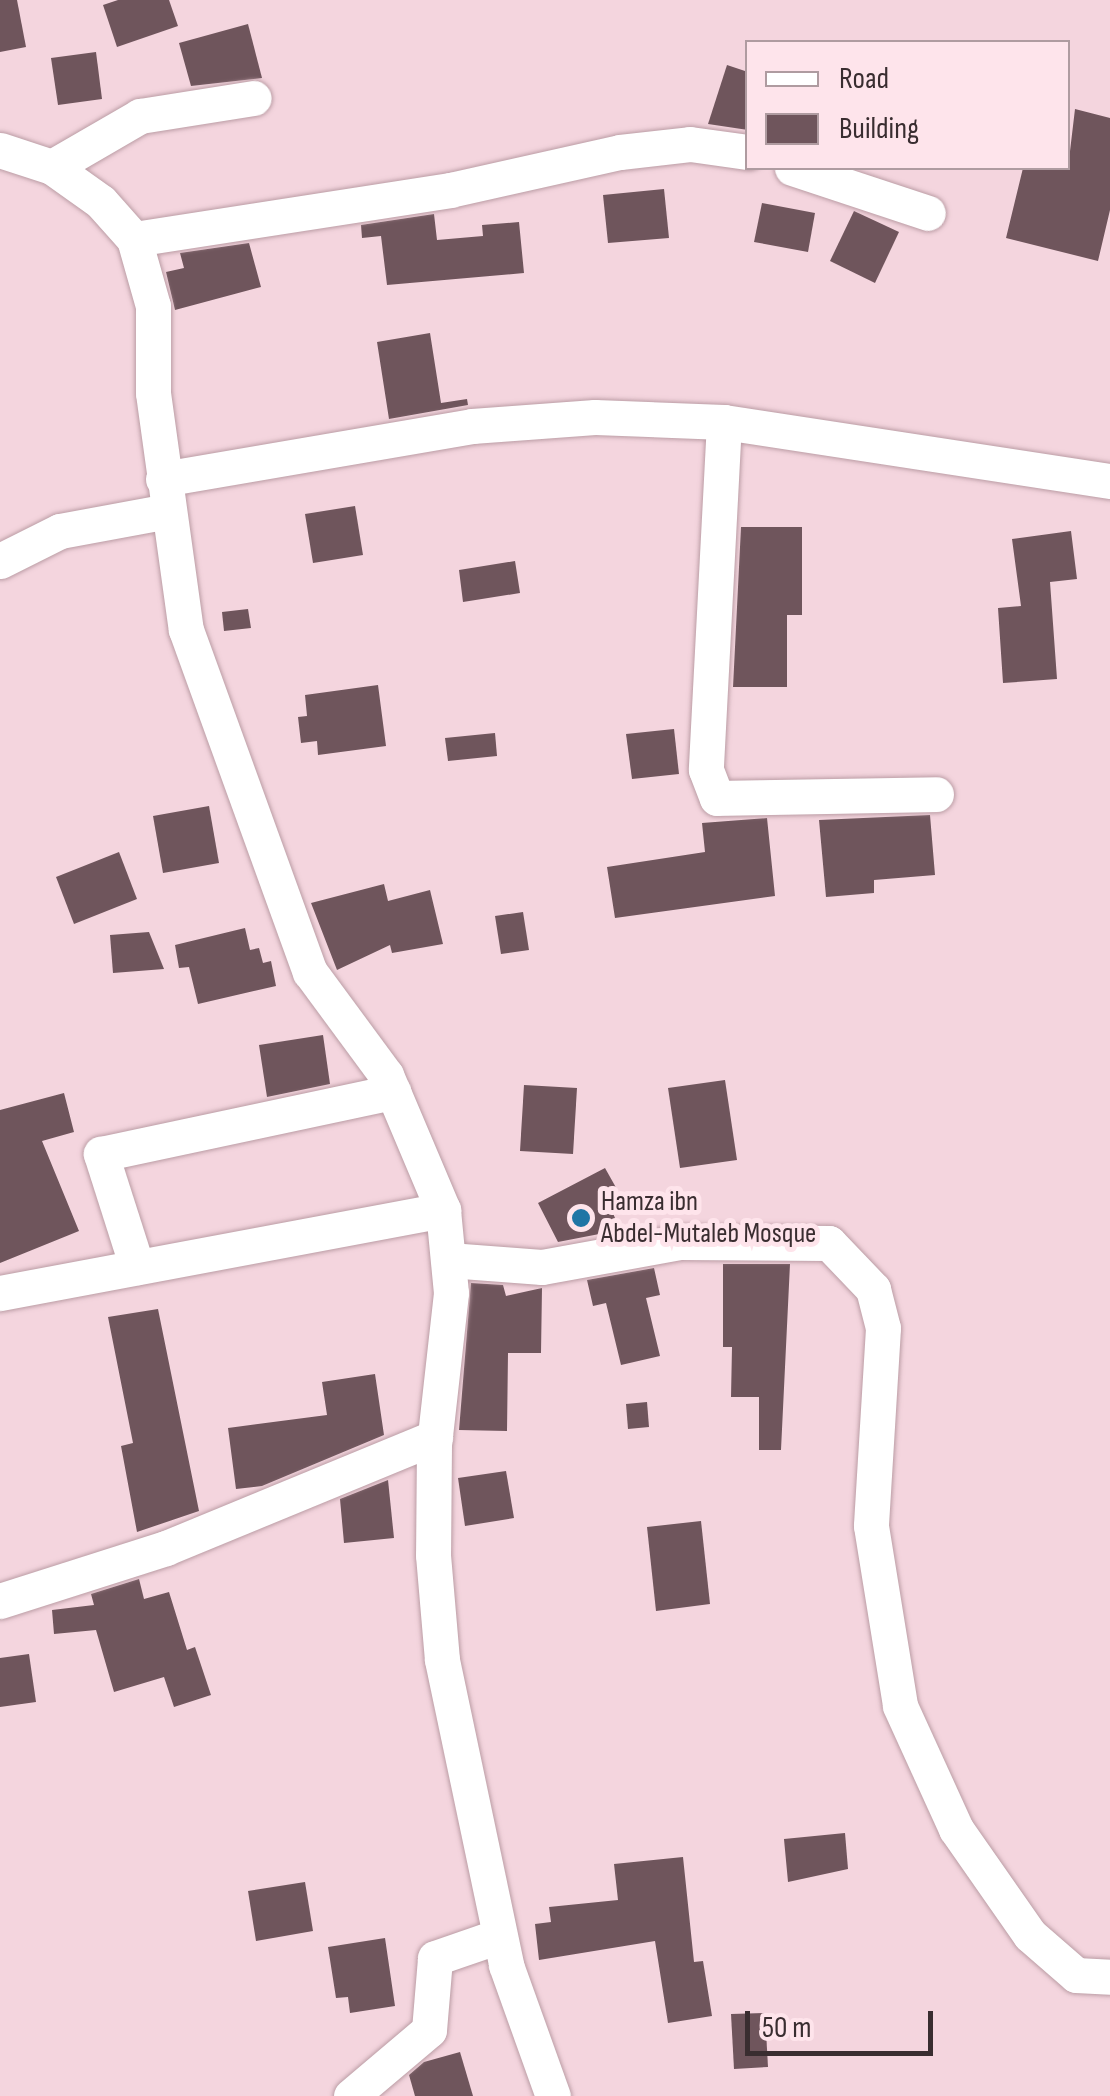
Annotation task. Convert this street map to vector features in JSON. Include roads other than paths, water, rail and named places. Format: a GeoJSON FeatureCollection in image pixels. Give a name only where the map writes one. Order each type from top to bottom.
{"type":"FeatureCollection","features":[{"type":"Feature","properties":{"kind":"street"},"geometry":{"type":"LineString","coordinates":[[52,167],[140,116],[254,98]]}},
{"type":"Feature","properties":{"kind":"street"},"geometry":{"type":"LineString","coordinates":[[134,239],[450,190],[620,152],[690,144],[745,152]]}},
{"type":"Feature","properties":{"kind":"street"},"geometry":{"type":"LineString","coordinates":[[0,150],[52,167],[101,202],[134,239],[153,306],[153,393],[186,630],[310,972],[394,1092],[443,1210],[449,1260],[448,1354],[435,1437],[433,1555],[442,1660],[499,1936],[553,2096]]}},
{"type":"Feature","properties":{"kind":"street"},"geometry":{"type":"LineString","coordinates":[[798,170],[928,214]]}},
{"type":"Feature","properties":{"kind":"street"},"geometry":{"type":"LineString","coordinates":[[0,561],[60,531],[166,495],[472,426],[595,417],[724,422],[1110,481]]}},
{"type":"Feature","properties":{"kind":"street"},"geometry":{"type":"LineString","coordinates":[[724,422],[706,770],[717,798],[936,794]]}},
{"type":"Feature","properties":{"kind":"street"},"geometry":{"type":"LineString","coordinates":[[137,1267],[102,1154],[394,1092]]}},
{"type":"Feature","properties":{"kind":"street"},"geometry":{"type":"LineString","coordinates":[[0,1293],[443,1210]]}},
{"type":"Feature","properties":{"kind":"street"},"geometry":{"type":"LineString","coordinates":[[449,1260],[542,1267],[680,1242],[829,1243],[873,1289],[883,1328],[870,1526],[900,1706],[956,1829],[1030,1935],[1076,1975],[1110,1977]]}},
{"type":"Feature","properties":{"kind":"street"},"geometry":{"type":"LineString","coordinates":[[0,1602],[166,1548],[435,1437]]}},
{"type":"Feature","properties":{"kind":"street"},"geometry":{"type":"LineString","coordinates":[[351,2096],[429,2030],[435,1958],[499,1936]]}},
{"type":"Feature","properties":{"kind":"place","name":"Hamza ibn Abdel-Mutaleb Mosque"},"geometry":{"type":"Point","coordinates":[581,1218]}}]}
